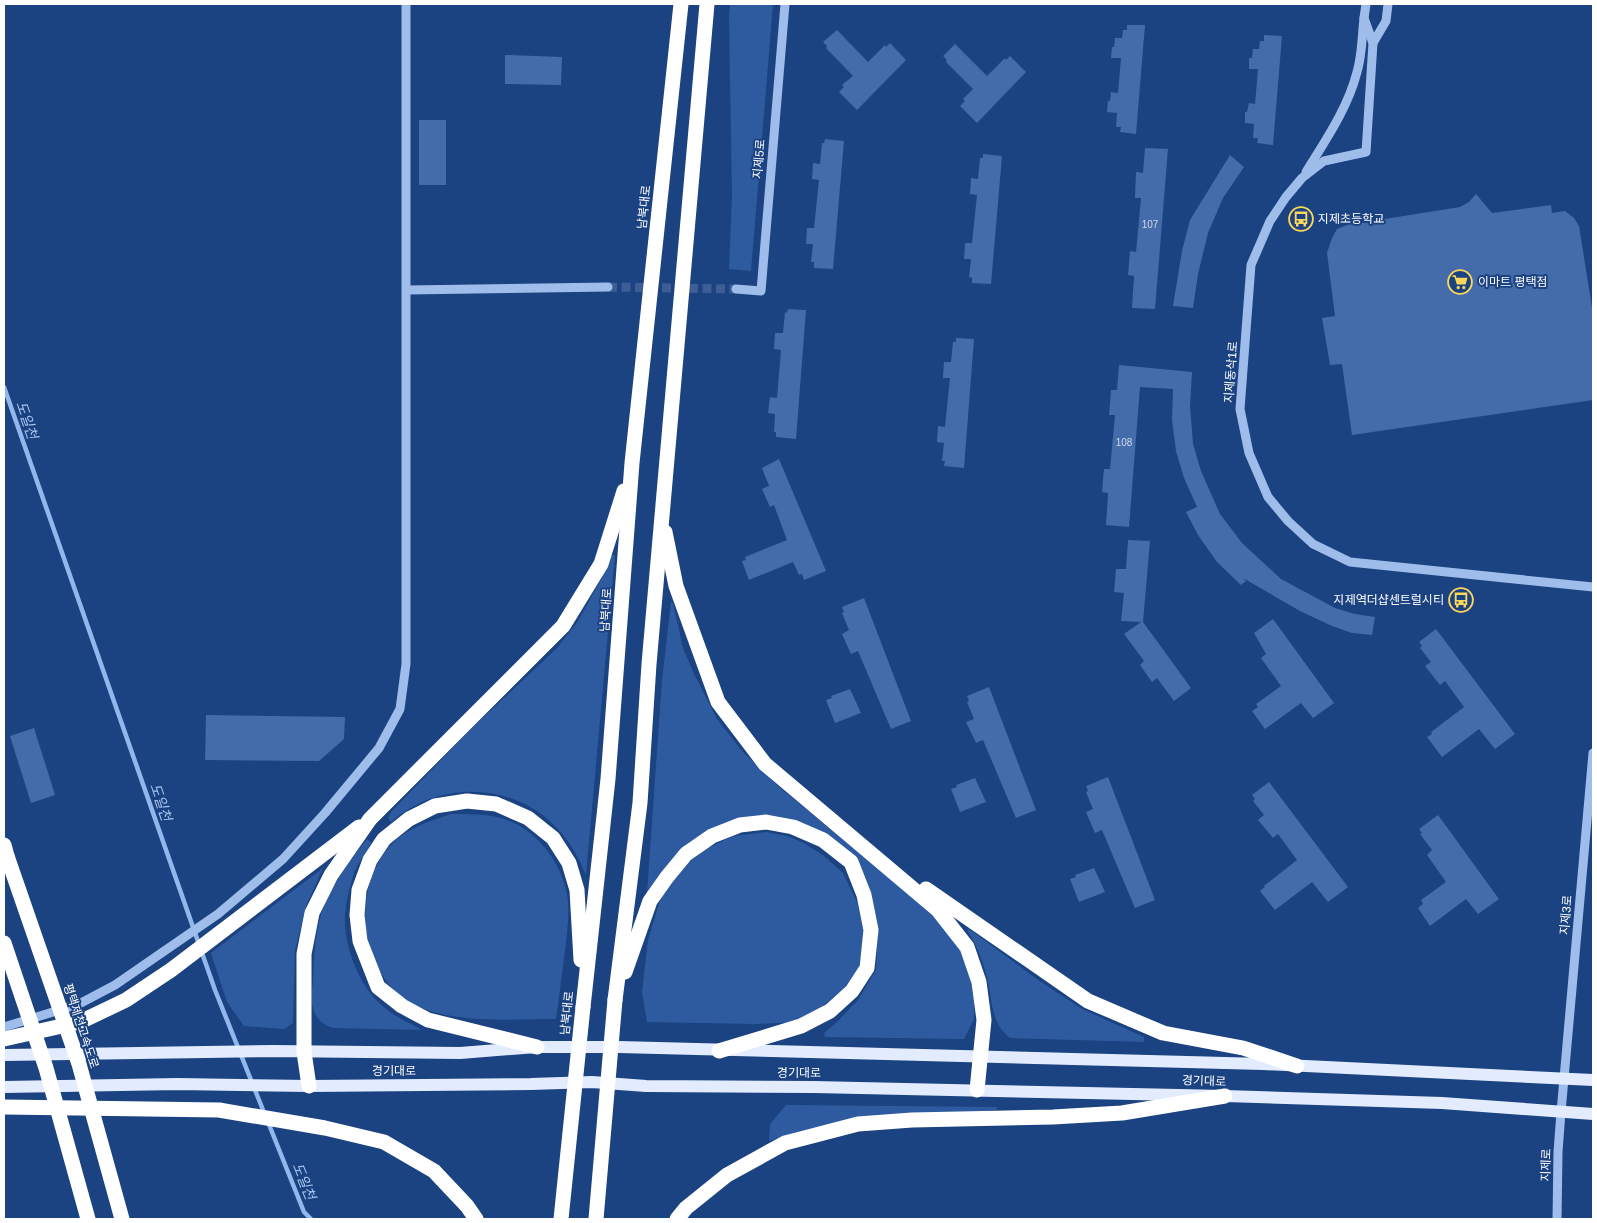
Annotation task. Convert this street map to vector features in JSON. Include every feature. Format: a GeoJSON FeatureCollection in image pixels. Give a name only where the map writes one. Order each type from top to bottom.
{"type":"FeatureCollection","features":[{"type":"Feature","properties":{"kind":"highway","name":"남북대로"},"geometry":{"type":"LineString","coordinates":[[560,1219],[608,778],[632,463],[681,4]]}},
{"type":"Feature","properties":{"kind":"highway"},"geometry":{"type":"LineString","coordinates":[[596,1219],[615,1000],[640,803],[649,664],[707,4]]}},
{"type":"Feature","properties":{"kind":"highway"},"geometry":{"type":"LineString","coordinates":[[4,1039],[80,1022],[126,1000],[171,970],[370,819],[563,626],[601,564],[632,463]]}},
{"type":"Feature","properties":{"kind":"highway"},"geometry":{"type":"LineString","coordinates":[[662,516],[676,586],[718,702],[765,764],[938,910],[967,947],[979,982],[984,1020],[977,1090]]}},
{"type":"Feature","properties":{"kind":"highway"},"geometry":{"type":"LineString","coordinates":[[537,1047],[428,1020],[402,1006],[378,987],[360,941],[357,916],[359,890],[370,860],[384,839],[408,819],[435,806],[467,801],[496,804],[528,818],[553,838],[569,863],[577,890],[583,1007]]}},
{"type":"Feature","properties":{"kind":"highway"},"geometry":{"type":"LineString","coordinates":[[309,1086],[304,1052],[304,954],[312,913],[331,875],[370,819]]}},
{"type":"Feature","properties":{"kind":"highway"},"geometry":{"type":"LineString","coordinates":[[615,1000],[650,901],[667,876],[686,854],[712,836],[740,825],[766,822],[793,827],[823,840],[851,862],[864,895],[871,930],[867,968],[852,991],[830,1011],[801,1026],[719,1051]]}},
{"type":"Feature","properties":{"kind":"highway"},"geometry":{"type":"LineString","coordinates":[[863,846],[1088,1002],[1163,1033],[1242,1048],[1297,1066]]}},
{"type":"Feature","properties":{"kind":"highway","name":"평택제천고속도로"},"geometry":{"type":"LineString","coordinates":[[6,850],[78,1064],[122,1219]]}},
{"type":"Feature","properties":{"kind":"highway"},"geometry":{"type":"LineString","coordinates":[[4,943],[46,1068],[88,1219]]}},
{"type":"Feature","properties":{"kind":"highway"},"geometry":{"type":"LineString","coordinates":[[677,1219],[686,1208],[727,1175],[785,1143],[858,1124],[912,1120],[1053,1117],[1122,1113],[1225,1096]]}},
{"type":"Feature","properties":{"kind":"highway"},"geometry":{"type":"LineString","coordinates":[[4,1107],[218,1110],[325,1128],[384,1142],[434,1171],[467,1206],[476,1219]]}},
{"type":"Feature","properties":{"kind":"main road","name":"경기대로"},"geometry":{"type":"LineString","coordinates":[[4,1055],[273,1051],[460,1053],[537,1047],[619,1048],[1297,1066],[1593,1080]]}},
{"type":"Feature","properties":{"kind":"main road","name":"경기대로"},"geometry":{"type":"LineString","coordinates":[[4,1087],[309,1086],[592,1082],[646,1086],[805,1087],[1225,1096],[1442,1103],[1593,1114]]}},
{"type":"Feature","properties":{"kind":"street"},"geometry":{"type":"LineString","coordinates":[[4,1028],[79,1004],[115,985],[218,914],[284,859],[326,813],[379,748],[400,709],[406,664],[406,4]]}},
{"type":"Feature","properties":{"kind":"street","name":"지제5로"},"geometry":{"type":"LineString","coordinates":[[736,289],[760,291],[786,4]]}},
{"type":"Feature","properties":{"kind":"street","name":"지제동삭1로"},"geometry":{"type":"LineString","coordinates":[[1366,4],[1364,18],[1373,43],[1366,152],[1324,161],[1302,178],[1270,221],[1251,265],[1240,409],[1249,453],[1268,497],[1288,521],[1313,544],[1350,562],[1593,587]]}},
{"type":"Feature","properties":{"kind":"street","name":"지제동삭1로"},"geometry":{"type":"LineString","coordinates":[[1373,43],[1386,21],[1388,4]]}},
{"type":"Feature","properties":{"kind":"street"},"geometry":{"type":"LineString","coordinates":[[1302,178],[1326,141],[1349,95],[1358,71],[1364,18]]}},
{"type":"Feature","properties":{"kind":"street"},"geometry":{"type":"LineString","coordinates":[[407,290],[608,287]]}},
{"type":"Feature","properties":{"kind":"street","name":"지제3로"},"geometry":{"type":"LineString","coordinates":[[1561,1112],[1593,753]]}},
{"type":"Feature","properties":{"kind":"street","name":"지제로"},"geometry":{"type":"LineString","coordinates":[[1557,1219],[1558,1152],[1561,1112]]}},
{"type":"Feature","properties":{"kind":"shaded area"},"geometry":{"type":"Polygon","coordinates":[[[730,4],[773,4],[751,271],[729,269],[732,195],[730,4]]]}},
{"type":"Feature","properties":{"kind":"shaded area"},"geometry":{"type":"Polygon","coordinates":[[[611,555],[615,555],[586,875],[570,844],[546,817],[525,804],[503,796],[480,792],[456,793],[433,798],[411,808],[391,822],[388,818],[391,812],[469,731],[557,648],[578,621],[602,578],[611,555]]]}},
{"type":"Feature","properties":{"kind":"shaded area"},"geometry":{"type":"Polygon","coordinates":[[[671,602],[673,603],[683,648],[695,676],[717,719],[742,751],[778,786],[873,865],[910,891],[939,920],[963,954],[975,988],[974,1019],[964,1039],[825,1037],[824,1033],[858,1000],[876,970],[878,931],[871,893],[826,834],[736,821],[647,893],[662,680],[671,602]]]}},
{"type":"Feature","properties":{"kind":"shaded area"},"geometry":{"type":"Polygon","coordinates":[[[451,814],[497,817],[522,827],[543,845],[558,868],[567,894],[568,916],[556,1019],[503,1020],[467,1018],[432,1012],[417,1006],[397,993],[382,975],[372,955],[366,932],[365,909],[369,886],[378,864],[391,845],[404,834],[427,822],[451,814]]]}},
{"type":"Feature","properties":{"kind":"shaded area"},"geometry":{"type":"Polygon","coordinates":[[[766,832],[787,836],[804,843],[824,856],[843,873],[857,902],[864,932],[859,967],[845,987],[819,1009],[797,1022],[756,1024],[647,1022],[642,992],[648,940],[662,894],[688,863],[701,851],[734,836],[766,832]]]}},
{"type":"Feature","properties":{"kind":"shaded area"},"geometry":{"type":"Polygon","coordinates":[[[367,839],[371,843],[354,873],[346,904],[345,927],[350,953],[361,978],[376,1000],[393,1014],[422,1030],[333,1028],[320,1021],[312,1005],[317,932],[322,912],[329,894],[339,877],[367,839]]]}},
{"type":"Feature","properties":{"kind":"shaded area"},"geometry":{"type":"Polygon","coordinates":[[[323,868],[306,906],[295,951],[293,1023],[284,1029],[244,1026],[227,1002],[211,953],[323,868]]]}},
{"type":"Feature","properties":{"kind":"shaded area"},"geometry":{"type":"Polygon","coordinates":[[[969,929],[1041,982],[1082,1009],[1144,1037],[1144,1042],[1010,1038],[1003,1032],[995,1017],[981,957],[967,930],[969,929]]]}},
{"type":"Feature","properties":{"kind":"shaded area"},"geometry":{"type":"Polygon","coordinates":[[[786,1105],[997,1107],[996,1110],[857,1119],[800,1131],[769,1141],[770,1124],[786,1105]]]}},
{"type":"Feature","properties":{"kind":"building"},"geometry":{"type":"Polygon","coordinates":[[[1127,25],[1145,25],[1136,134],[1120,132],[1121,127],[1116,127],[1117,113],[1107,112],[1111,92],[1118,93],[1121,58],[1111,58],[1112,47],[1114,47],[1115,38],[1122,38],[1123,30],[1127,30],[1127,25]]]}},
{"type":"Feature","properties":{"kind":"building"},"geometry":{"type":"Polygon","coordinates":[[[837,30],[868,62],[885,45],[886,47],[890,43],[906,60],[857,110],[839,92],[844,87],[842,85],[853,76],[826,48],[827,46],[823,42],[837,30]]]}},
{"type":"Feature","properties":{"kind":"building"},"geometry":{"type":"Polygon","coordinates":[[[1264,35],[1282,36],[1273,145],[1257,143],[1258,138],[1253,138],[1254,124],[1245,123],[1245,112],[1247,112],[1249,103],[1255,104],[1258,69],[1249,69],[1249,58],[1252,58],[1253,49],[1259,49],[1260,41],[1264,41],[1264,35]]]}},
{"type":"Feature","properties":{"kind":"building"},"geometry":{"type":"Polygon","coordinates":[[[955,44],[987,76],[1005,58],[1006,60],[1010,56],[1026,72],[977,123],[960,106],[965,101],[963,99],[973,89],[946,62],[947,60],[943,56],[955,44]]]}},
{"type":"Feature","properties":{"kind":"building"},"geometry":{"type":"Polygon","coordinates":[[[505,55],[562,57],[561,85],[505,84],[505,55]]]}},
{"type":"Feature","properties":{"kind":"building"},"geometry":{"type":"Polygon","coordinates":[[[419,120],[446,120],[446,185],[419,185],[419,120]]]}},
{"type":"Feature","properties":{"kind":"building"},"geometry":{"type":"Polygon","coordinates":[[[825,139],[844,141],[833,269],[814,268],[814,262],[811,262],[813,244],[806,244],[807,228],[814,228],[819,180],[812,179],[813,163],[820,164],[822,143],[824,143],[825,139]]]}},
{"type":"Feature","properties":{"kind":"building"},"geometry":{"type":"Polygon","coordinates":[[[1145,148],[1168,149],[1155,309],[1132,308],[1134,276],[1128,275],[1130,251],[1136,252],[1141,198],[1135,198],[1136,172],[1143,173],[1145,148]]]}},
{"type":"Feature","properties":{"kind":"building"},"geometry":{"type":"Polygon","coordinates":[[[983,154],[1002,156],[991,284],[972,283],[972,277],[969,278],[971,259],[964,259],[965,243],[972,243],[977,195],[970,194],[971,178],[978,179],[980,158],[983,158],[983,154]]]}},
{"type":"Feature","properties":{"kind":"building"},"geometry":{"type":"Polygon","coordinates":[[[1230,155],[1244,167],[1223,198],[1208,233],[1198,274],[1193,308],[1173,306],[1182,251],[1190,220],[1230,155]]]}},
{"type":"Feature","properties":{"kind":"building","name":"이마트 평택점"},"geometry":{"type":"Polygon","coordinates":[[[1476,194],[1492,213],[1551,205],[1552,213],[1565,211],[1574,218],[1579,226],[1593,314],[1593,400],[1352,435],[1342,364],[1330,365],[1322,318],[1335,316],[1327,253],[1332,238],[1337,229],[1347,225],[1460,207],[1469,202],[1476,194]]]}},
{"type":"Feature","properties":{"kind":"building"},"geometry":{"type":"Polygon","coordinates":[[[788,309],[806,310],[796,439],[776,437],[776,432],[774,432],[775,414],[768,413],[770,397],[777,398],[781,350],[774,349],[775,333],[783,333],[785,312],[787,313],[788,309]]]}},
{"type":"Feature","properties":{"kind":"building"},"geometry":{"type":"Polygon","coordinates":[[[956,338],[974,339],[964,468],[944,466],[945,461],[942,461],[944,443],[937,442],[938,426],[945,427],[950,378],[943,378],[944,362],[951,362],[953,342],[956,342],[956,338]]]}},
{"type":"Feature","properties":{"kind":"building"},"geometry":{"type":"Polygon","coordinates":[[[1119,365],[1192,372],[1190,406],[1193,444],[1201,471],[1220,514],[1242,543],[1281,579],[1335,608],[1375,617],[1372,635],[1352,633],[1332,626],[1300,611],[1243,578],[1246,581],[1241,585],[1217,562],[1198,535],[1186,512],[1197,507],[1184,478],[1176,451],[1172,420],[1173,389],[1140,387],[1129,527],[1106,525],[1108,493],[1102,492],[1104,469],[1110,469],[1115,415],[1109,415],[1111,390],[1117,390],[1119,365]]]}},
{"type":"Feature","properties":{"kind":"building"},"geometry":{"type":"Polygon","coordinates":[[[779,459],[826,571],[804,580],[802,574],[799,575],[793,562],[749,580],[742,561],[746,560],[745,557],[787,540],[774,505],[770,507],[762,489],[769,486],[762,468],[779,459]]]}},
{"type":"Feature","properties":{"kind":"building"},"geometry":{"type":"Polygon","coordinates":[[[1128,540],[1150,541],[1143,622],[1191,688],[1174,701],[1157,678],[1152,682],[1140,665],[1144,661],[1124,634],[1141,622],[1121,621],[1124,593],[1114,592],[1116,569],[1126,569],[1128,540]]]}},
{"type":"Feature","properties":{"kind":"building"},"geometry":{"type":"Polygon","coordinates":[[[864,598],[911,721],[891,729],[858,651],[851,654],[842,634],[849,630],[842,613],[844,612],[842,607],[864,598]]]}},
{"type":"Feature","properties":{"kind":"building"},"geometry":{"type":"Polygon","coordinates":[[[1273,619],[1334,703],[1313,718],[1301,703],[1265,729],[1252,711],[1258,707],[1256,704],[1281,686],[1261,658],[1266,654],[1254,633],[1273,619]]]}},
{"type":"Feature","properties":{"kind":"building"},"geometry":{"type":"Polygon","coordinates":[[[1436,629],[1515,734],[1495,749],[1479,729],[1442,757],[1427,737],[1464,707],[1445,681],[1440,685],[1425,666],[1431,662],[1420,648],[1422,646],[1419,642],[1436,629]]]}},
{"type":"Feature","properties":{"kind":"building"},"geometry":{"type":"Polygon","coordinates":[[[989,687],[1036,810],[1016,818],[983,740],[976,743],[966,722],[974,719],[967,702],[969,701],[967,696],[989,687]]]}},
{"type":"Feature","properties":{"kind":"building"},"geometry":{"type":"Polygon","coordinates":[[[850,689],[861,713],[835,723],[826,700],[832,698],[831,696],[850,689]]]}},
{"type":"Feature","properties":{"kind":"building"},"geometry":{"type":"Polygon","coordinates":[[[206,715],[345,717],[344,739],[319,761],[205,760],[206,715]]]}},
{"type":"Feature","properties":{"kind":"building"},"geometry":{"type":"Polygon","coordinates":[[[34,728],[55,795],[31,803],[10,736],[34,728]]]}},
{"type":"Feature","properties":{"kind":"building"},"geometry":{"type":"Polygon","coordinates":[[[1108,777],[1155,900],[1135,908],[1102,830],[1095,833],[1086,812],[1093,809],[1086,792],[1088,791],[1086,786],[1108,777]]]}},
{"type":"Feature","properties":{"kind":"building"},"geometry":{"type":"Polygon","coordinates":[[[975,778],[986,802],[960,812],[951,789],[957,787],[956,785],[975,778]]]}},
{"type":"Feature","properties":{"kind":"building"},"geometry":{"type":"Polygon","coordinates":[[[1269,782],[1348,887],[1328,902],[1312,882],[1275,910],[1260,891],[1297,860],[1278,834],[1273,838],[1258,820],[1264,815],[1253,801],[1255,799],[1252,795],[1269,782]]]}},
{"type":"Feature","properties":{"kind":"building"},"geometry":{"type":"Polygon","coordinates":[[[1438,815],[1499,899],[1478,914],[1466,899],[1430,926],[1418,908],[1423,904],[1421,900],[1446,882],[1427,855],[1432,850],[1420,834],[1422,833],[1419,829],[1438,815]]]}},
{"type":"Feature","properties":{"kind":"building"},"geometry":{"type":"Polygon","coordinates":[[[1094,868],[1105,892],[1079,902],[1070,879],[1076,877],[1075,875],[1094,868]]]}},
{"type":"Feature","properties":{"kind":"waterway","name":"도일천"},"geometry":{"type":"LineString","coordinates":[[4,387],[215,990],[265,1115]]}},
{"type":"Feature","properties":{"kind":"waterway","name":"도일천"},"geometry":{"type":"LineString","coordinates":[[268,1122],[304,1212],[311,1219]]}},
{"type":"Feature","properties":{"kind":"tunnel"},"geometry":{"type":"LineString","coordinates":[[608,287],[736,289]]}},
{"type":"Feature","properties":{"kind":"place","name":"지제초등학교"},"geometry":{"type":"Point","coordinates":[1301,219]}},
{"type":"Feature","properties":{"kind":"place","name":"이마트 평택점"},"geometry":{"type":"Point","coordinates":[1460,282]}},
{"type":"Feature","properties":{"kind":"place","name":"지제역더샵센트럴시티"},"geometry":{"type":"Point","coordinates":[1461,600]}}]}
